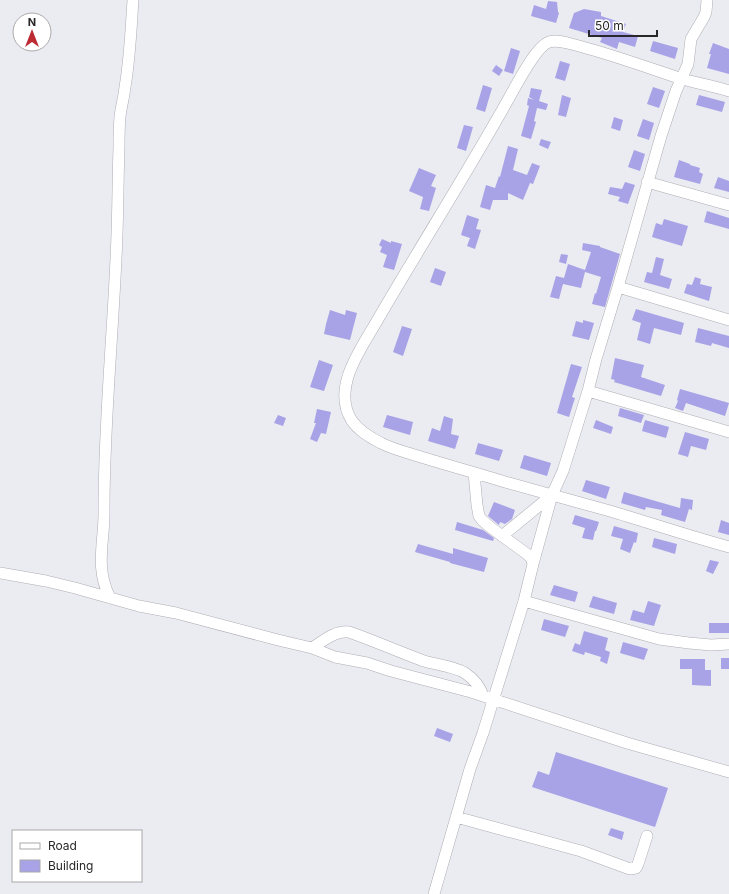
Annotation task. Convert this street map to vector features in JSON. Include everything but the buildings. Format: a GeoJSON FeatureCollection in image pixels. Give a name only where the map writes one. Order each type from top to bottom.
{"type":"FeatureCollection","features":[{"type":"Feature","properties":{"kind":"street"},"geometry":{"type":"LineString","coordinates":[[110,598],[105,588],[101,570],[107,405],[117,234],[120,117],[130,55],[133,0]]}},
{"type":"Feature","properties":{"kind":"street"},"geometry":{"type":"LineString","coordinates":[[434,894],[470,769],[488,698],[524,601],[552,495],[563,471],[588,391],[647,182],[668,114],[681,78],[688,64],[692,39],[706,12],[707,0]]}},
{"type":"Feature","properties":{"kind":"street"},"geometry":{"type":"LineString","coordinates":[[729,91],[681,78],[601,52],[573,45],[554,41],[544,45],[536,54],[517,83],[484,142],[361,348],[348,376],[345,388],[345,402],[347,410],[353,421],[360,430],[382,444],[474,473],[729,546]]}},
{"type":"Feature","properties":{"kind":"street"},"geometry":{"type":"LineString","coordinates":[[647,182],[729,205]]}},
{"type":"Feature","properties":{"kind":"street"},"geometry":{"type":"LineString","coordinates":[[618,288],[729,320]]}},
{"type":"Feature","properties":{"kind":"street"},"geometry":{"type":"LineString","coordinates":[[588,391],[729,432]]}},
{"type":"Feature","properties":{"kind":"street"},"geometry":{"type":"LineString","coordinates":[[474,473],[476,505],[479,516],[486,524],[527,554],[531,558],[533,564]]}},
{"type":"Feature","properties":{"kind":"street"},"geometry":{"type":"LineString","coordinates":[[502,536],[552,495]]}},
{"type":"Feature","properties":{"kind":"street"},"geometry":{"type":"LineString","coordinates":[[0,573],[60,584],[139,606],[312,648],[335,657],[367,662],[391,671],[488,698],[627,743],[729,772]]}},
{"type":"Feature","properties":{"kind":"street"},"geometry":{"type":"LineString","coordinates":[[524,601],[659,639],[689,643],[729,644]]}},
{"type":"Feature","properties":{"kind":"street"},"geometry":{"type":"LineString","coordinates":[[312,648],[340,632],[349,632],[419,659],[460,670],[476,681],[488,698]]}},
{"type":"Feature","properties":{"kind":"street"},"geometry":{"type":"LineString","coordinates":[[456,817],[575,849],[630,869],[636,868],[647,836]]}}]}
